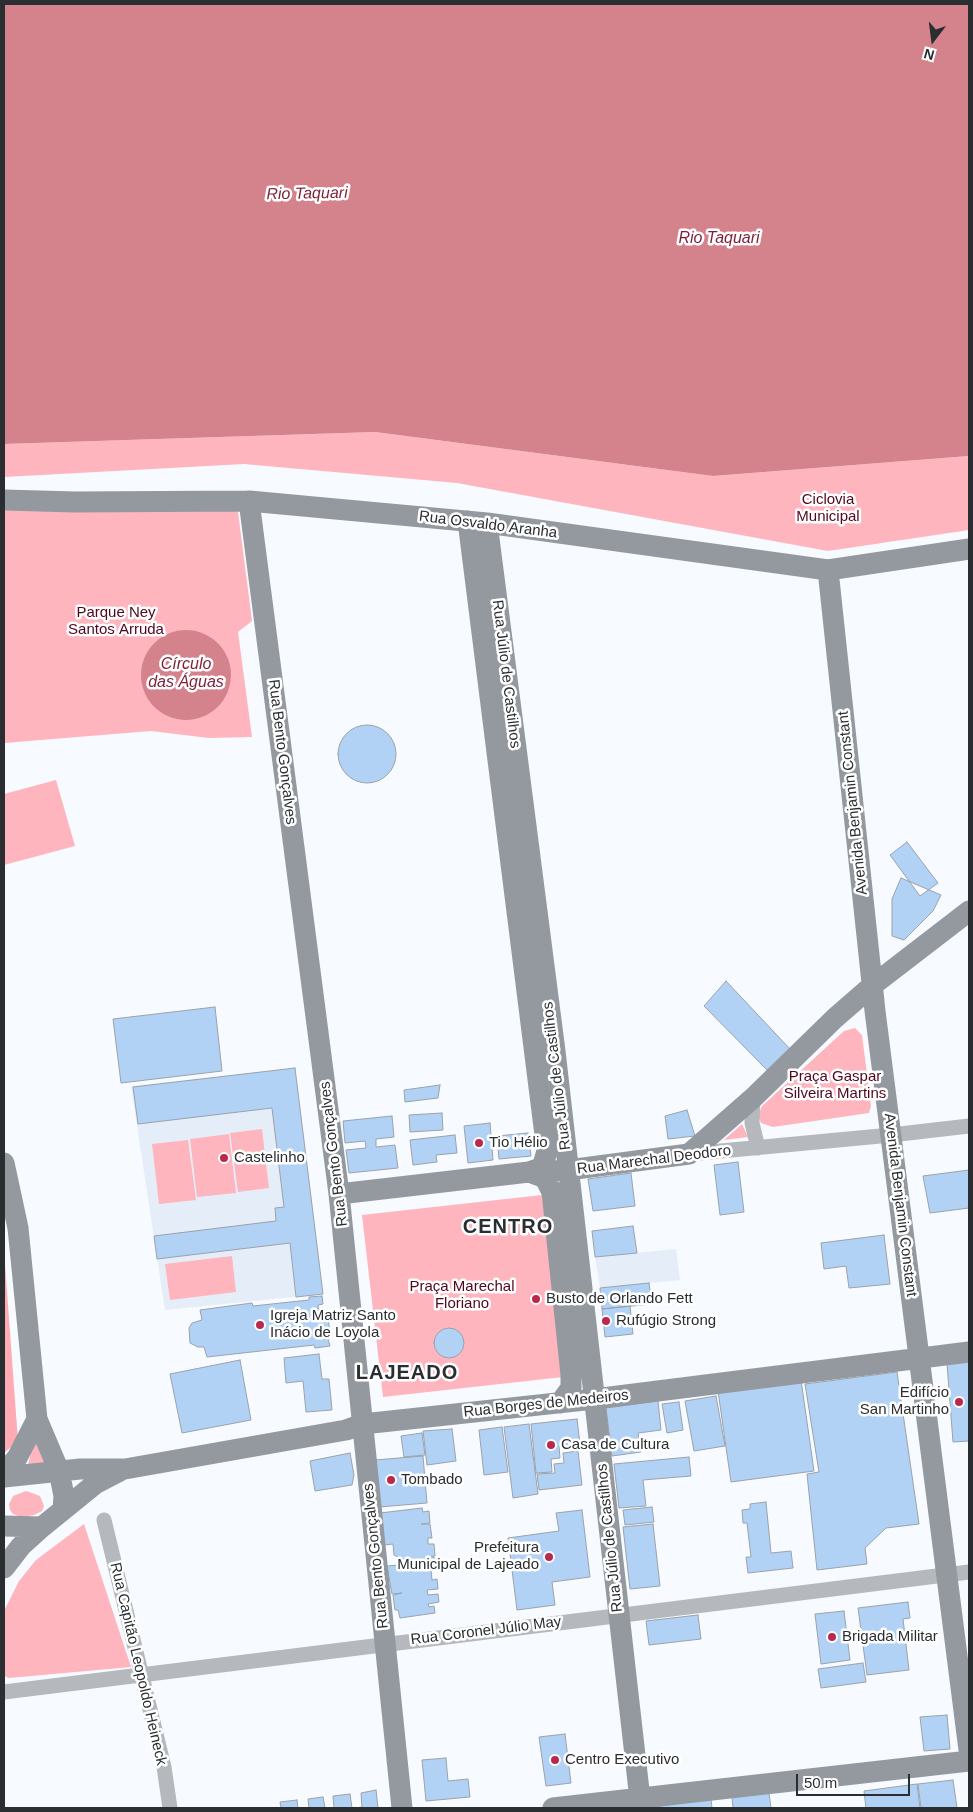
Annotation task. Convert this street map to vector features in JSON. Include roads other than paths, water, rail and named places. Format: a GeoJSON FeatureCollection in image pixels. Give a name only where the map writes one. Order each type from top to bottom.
{"type":"FeatureCollection","features":[{"type":"Feature","properties":{"kind":"street","name":"Rua Osvaldo Aranha"},"geometry":{"type":"LineString","coordinates":[[4,500],[75,502],[249,501],[477,522],[828,570],[969,550]]}},
{"type":"Feature","properties":{"kind":"street","name":"Rua Bento Gonçalves"},"geometry":{"type":"LineString","coordinates":[[249,501],[339,1194],[402,1808]]}},
{"type":"Feature","properties":{"kind":"street","name":"Rua Júlio de Castilhos"},"geometry":{"type":"LineString","coordinates":[[477,522],[545,1052],[568,1170],[640,1803]]}},
{"type":"Feature","properties":{"kind":"street","name":"Avenida Benjamin Constant"},"geometry":{"type":"LineString","coordinates":[[828,570],[881,979]]}},
{"type":"Feature","properties":{"kind":"street"},"geometry":{"type":"LineString","coordinates":[[689,1154],[753,1098],[835,1018],[881,979],[969,911]]}},
{"type":"Feature","properties":{"kind":"street"},"geometry":{"type":"LineString","coordinates":[[835,1018],[864,1009],[875,1011],[881,979]]}},
{"type":"Feature","properties":{"kind":"street","name":"Avenida Benjamin Constant"},"geometry":{"type":"LineString","coordinates":[[875,1011],[969,1750]]}},
{"type":"Feature","properties":{"kind":"street","name":"Rua Júlio de Castilhos"},"geometry":{"type":"LineString","coordinates":[[529,1172],[543,1165],[547,1150],[545,1052]]}},
{"type":"Feature","properties":{"kind":"street"},"geometry":{"type":"LineString","coordinates":[[753,1098],[752,1123],[758,1148]]}},
{"type":"Feature","properties":{"kind":"street","name":"Rua Marechal Deodoro"},"geometry":{"type":"LineString","coordinates":[[339,1194],[529,1172],[568,1170],[689,1154],[969,1126]]}},
{"type":"Feature","properties":{"kind":"street"},"geometry":{"type":"LineString","coordinates":[[4,1163],[18,1228],[37,1419],[70,1470],[63,1510]]}},
{"type":"Feature","properties":{"kind":"street"},"geometry":{"type":"LineString","coordinates":[[529,1172],[545,1178],[552,1192],[571,1375],[571,1388],[560,1403]]}},
{"type":"Feature","properties":{"kind":"street","name":"Rua Borges de Medeiros"},"geometry":{"type":"LineString","coordinates":[[4,1476],[70,1470],[125,1469],[346,1430],[363,1424],[594,1399],[969,1352]]}},
{"type":"Feature","properties":{"kind":"street"},"geometry":{"type":"LineString","coordinates":[[4,1472],[17,1458],[37,1419]]}},
{"type":"Feature","properties":{"kind":"street","name":"Rua Borges de Medeiros"},"geometry":{"type":"LineString","coordinates":[[4,1568],[22,1546],[42,1527],[105,1478],[125,1469]]}},
{"type":"Feature","properties":{"kind":"street","name":"Rua Capitão Leopoldo Heineck"},"geometry":{"type":"LineString","coordinates":[[104,1520],[164,1767],[170,1808]]}},
{"type":"Feature","properties":{"kind":"street"},"geometry":{"type":"LineString","coordinates":[[5,1525],[42,1527]]}},
{"type":"Feature","properties":{"kind":"street","name":"Rua Coronel Júlio May"},"geometry":{"type":"LineString","coordinates":[[4,1692],[619,1614],[969,1572]]}},
{"type":"Feature","properties":{"kind":"street"},"geometry":{"type":"LineString","coordinates":[[553,1808],[640,1803],[969,1760]]}},
{"type":"Feature","properties":{"kind":"water","name":"Rio Taquari"},"geometry":{"type":"Polygon","coordinates":[[[4,4],[969,4],[969,456],[713,476],[375,432],[4,444],[4,4]]]}},
{"type":"Feature","properties":{"kind":"water","name":"Círculo das Águas"},"geometry":{"type":"Polygon","coordinates":[[[186,630],[203,634],[218,643],[227,658],[231,675],[227,692],[218,707],[203,716],[186,720],[169,716],[154,707],[145,692],[141,675],[145,658],[154,643],[169,634],[186,630]]]}},
{"type":"Feature","properties":{"kind":"place","name":"Tio Hélio"},"geometry":{"type":"Point","coordinates":[479,1143]}},
{"type":"Feature","properties":{"kind":"place","name":"Castelinho"},"geometry":{"type":"Point","coordinates":[224,1158]}},
{"type":"Feature","properties":{"kind":"place","name":"Busto de Orlando Fett"},"geometry":{"type":"Point","coordinates":[536,1299]}},
{"type":"Feature","properties":{"kind":"place","name":"Rufúgio Strong"},"geometry":{"type":"Point","coordinates":[606,1321]}},
{"type":"Feature","properties":{"kind":"place","name":"Igreja Matriz Santo Inácio de Loyola"},"geometry":{"type":"Point","coordinates":[260,1325]}},
{"type":"Feature","properties":{"kind":"place","name":"Edifício San Martinho"},"geometry":{"type":"Point","coordinates":[959,1402]}},
{"type":"Feature","properties":{"kind":"place","name":"Casa de Cultura"},"geometry":{"type":"Point","coordinates":[551,1445]}},
{"type":"Feature","properties":{"kind":"place","name":"Tombado"},"geometry":{"type":"Point","coordinates":[391,1480]}},
{"type":"Feature","properties":{"kind":"place","name":"Prefeitura Municipal de Lajeado"},"geometry":{"type":"Point","coordinates":[549,1557]}},
{"type":"Feature","properties":{"kind":"place","name":"Brigada Militar"},"geometry":{"type":"Point","coordinates":[832,1637]}},
{"type":"Feature","properties":{"kind":"place","name":"Centro Executivo"},"geometry":{"type":"Point","coordinates":[555,1760]}},
{"type":"Feature","properties":{"kind":"district","name":"CENTRO"},"geometry":{"type":"Point","coordinates":[508,1227]}},
{"type":"Feature","properties":{"kind":"district","name":"LAJEADO"},"geometry":{"type":"Point","coordinates":[407,1373]}},
{"type":"Feature","properties":{"kind":"park label","name":"Ciclovia Municipal"},"geometry":{"type":"Point","coordinates":[828,508]}},
{"type":"Feature","properties":{"kind":"park label","name":"Parque Ney Santos Arruda"},"geometry":{"type":"Point","coordinates":[116,622]}},
{"type":"Feature","properties":{"kind":"park label","name":"Praça Gaspar Silveira Martins"},"geometry":{"type":"Point","coordinates":[835,1086]}},
{"type":"Feature","properties":{"kind":"park label","name":"Praça Marechal Floriano"},"geometry":{"type":"Point","coordinates":[462,1296]}}]}
